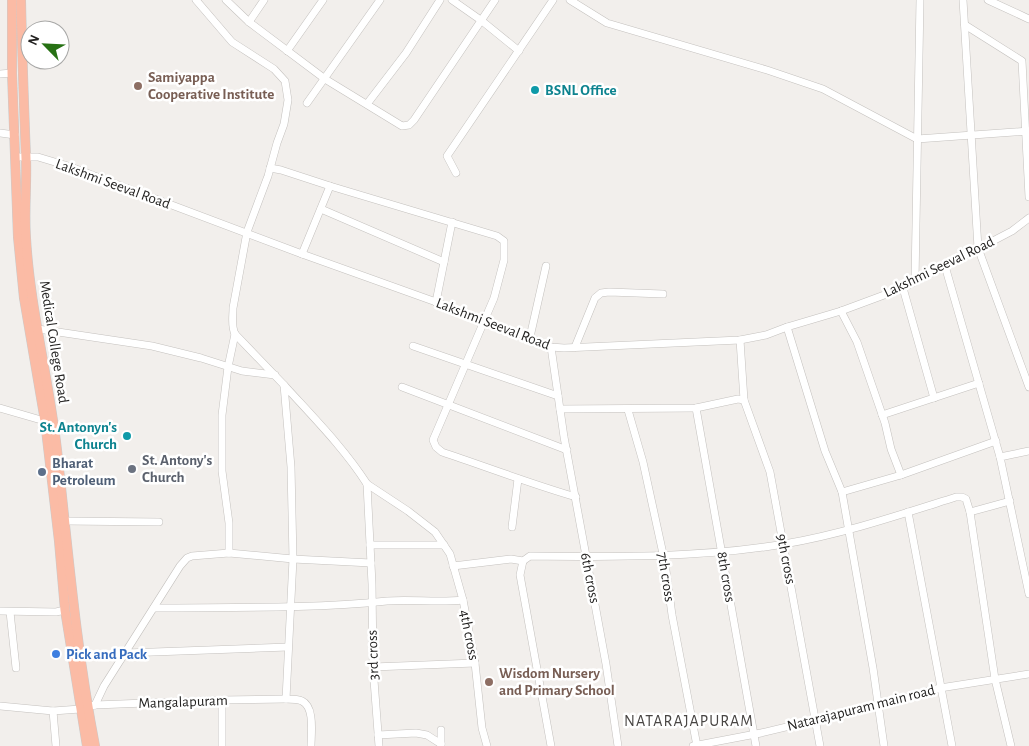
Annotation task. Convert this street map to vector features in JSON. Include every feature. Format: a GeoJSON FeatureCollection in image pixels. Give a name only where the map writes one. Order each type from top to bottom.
{"type":"FeatureCollection","features":[{"type":"Feature","properties":{"kind":"main road","name":"Medical College Road"},"geometry":{"type":"LineString","coordinates":[[12,0],[14,58],[12,73],[24,298],[49,422],[65,521],[73,610],[95,746]]}},
{"type":"Feature","properties":{"kind":"main road","name":"Medical College Road"},"geometry":{"type":"LineString","coordinates":[[21,0],[26,157],[22,237],[38,330],[49,422],[65,610],[88,707],[87,746]]}},
{"type":"Feature","properties":{"kind":"street"},"geometry":{"type":"LineString","coordinates":[[196,0],[232,42],[274,69],[285,81],[288,100],[284,124],[247,232],[233,308],[233,330],[329,434],[367,484]]}},
{"type":"Feature","properties":{"kind":"street"},"geometry":{"type":"LineString","coordinates":[[226,0],[249,22],[325,79],[398,124],[409,125],[421,111],[495,0]]}},
{"type":"Feature","properties":{"kind":"street"},"geometry":{"type":"LineString","coordinates":[[249,22],[264,0]]}},
{"type":"Feature","properties":{"kind":"street"},"geometry":{"type":"LineString","coordinates":[[287,51],[323,0]]}},
{"type":"Feature","properties":{"kind":"street"},"geometry":{"type":"LineString","coordinates":[[307,103],[380,0]]}},
{"type":"Feature","properties":{"kind":"street"},"geometry":{"type":"LineString","coordinates":[[367,104],[406,53],[440,0]]}},
{"type":"Feature","properties":{"kind":"street"},"geometry":{"type":"LineString","coordinates":[[452,0],[519,51]]}},
{"type":"Feature","properties":{"kind":"street"},"geometry":{"type":"LineString","coordinates":[[456,173],[447,156],[553,0]]}},
{"type":"Feature","properties":{"kind":"street"},"geometry":{"type":"LineString","coordinates":[[570,0],[607,23],[767,70],[823,89],[917,139],[1027,131]]}},
{"type":"Feature","properties":{"kind":"street"},"geometry":{"type":"LineString","coordinates":[[915,281],[920,0]]}},
{"type":"Feature","properties":{"kind":"street"},"geometry":{"type":"LineString","coordinates":[[964,0],[970,136],[978,248],[1028,381]]}},
{"type":"Feature","properties":{"kind":"street"},"geometry":{"type":"LineString","coordinates":[[988,0],[1029,19]]}},
{"type":"Feature","properties":{"kind":"street"},"geometry":{"type":"LineString","coordinates":[[965,25],[1022,61],[1029,197]]}},
{"type":"Feature","properties":{"kind":"street"},"geometry":{"type":"LineString","coordinates":[[0,74],[12,73]]}},
{"type":"Feature","properties":{"kind":"street"},"geometry":{"type":"LineString","coordinates":[[0,133],[15,135]]}},
{"type":"Feature","properties":{"kind":"street","name":"Lakshmi Seeval Road"},"geometry":{"type":"LineString","coordinates":[[16,157],[38,157],[68,166],[436,302],[551,348],[740,340],[766,335],[841,311],[903,288],[1012,231],[1029,218]]}},
{"type":"Feature","properties":{"kind":"street"},"geometry":{"type":"LineString","coordinates":[[270,168],[452,222],[504,240],[504,260],[494,298],[433,440],[436,447],[442,452],[576,497]]}},
{"type":"Feature","properties":{"kind":"street"},"geometry":{"type":"LineString","coordinates":[[302,254],[330,186]]}},
{"type":"Feature","properties":{"kind":"street"},"geometry":{"type":"LineString","coordinates":[[321,209],[444,262]]}},
{"type":"Feature","properties":{"kind":"street"},"geometry":{"type":"LineString","coordinates":[[436,302],[452,222]]}},
{"type":"Feature","properties":{"kind":"street"},"geometry":{"type":"LineString","coordinates":[[530,338],[546,266]]}},
{"type":"Feature","properties":{"kind":"street"},"geometry":{"type":"LineString","coordinates":[[945,266],[996,441],[1029,594]]}},
{"type":"Feature","properties":{"kind":"street"},"geometry":{"type":"LineString","coordinates":[[903,288],[934,398]]}},
{"type":"Feature","properties":{"kind":"street"},"geometry":{"type":"LineString","coordinates":[[575,347],[595,298],[601,293],[663,294]]}},
{"type":"Feature","properties":{"kind":"street"},"geometry":{"type":"LineString","coordinates":[[841,311],[857,342],[901,475]]}},
{"type":"Feature","properties":{"kind":"street"},"geometry":{"type":"LineString","coordinates":[[787,327],[824,450],[842,492],[884,746]]}},
{"type":"Feature","properties":{"kind":"street"},"geometry":{"type":"LineString","coordinates":[[38,330],[152,346],[242,371],[275,375]]}},
{"type":"Feature","properties":{"kind":"street"},"geometry":{"type":"LineString","coordinates":[[229,553],[228,523],[222,471],[222,415],[228,367],[235,334]]}},
{"type":"Feature","properties":{"kind":"street","name":"9th cross"},"geometry":{"type":"LineString","coordinates":[[740,340],[744,400],[770,472],[820,746]]}},
{"type":"Feature","properties":{"kind":"street"},"geometry":{"type":"LineString","coordinates":[[413,346],[558,396]]}},
{"type":"Feature","properties":{"kind":"street","name":"6th cross"},"geometry":{"type":"LineString","coordinates":[[551,348],[567,450],[606,664],[618,746]]}},
{"type":"Feature","properties":{"kind":"street"},"geometry":{"type":"LineString","coordinates":[[882,415],[979,383]]}},
{"type":"Feature","properties":{"kind":"street"},"geometry":{"type":"LineString","coordinates":[[284,385],[291,467],[293,559],[286,699]]}},
{"type":"Feature","properties":{"kind":"street"},"geometry":{"type":"LineString","coordinates":[[402,387],[567,450]]}},
{"type":"Feature","properties":{"kind":"street"},"geometry":{"type":"LineString","coordinates":[[560,409],[696,408],[738,399],[744,400]]}},
{"type":"Feature","properties":{"kind":"street"},"geometry":{"type":"LineString","coordinates":[[0,408],[49,422]]}},
{"type":"Feature","properties":{"kind":"street","name":"8th cross"},"geometry":{"type":"LineString","coordinates":[[696,408],[756,746]]}},
{"type":"Feature","properties":{"kind":"street","name":"7th cross"},"geometry":{"type":"LineString","coordinates":[[628,410],[643,462],[663,555],[695,746]]}},
{"type":"Feature","properties":{"kind":"street"},"geometry":{"type":"LineString","coordinates":[[842,492],[901,475],[996,441]]}},
{"type":"Feature","properties":{"kind":"street"},"geometry":{"type":"LineString","coordinates":[[1000,457],[1029,451]]}},
{"type":"Feature","properties":{"kind":"street"},"geometry":{"type":"LineString","coordinates":[[512,527],[518,479]]}},
{"type":"Feature","properties":{"kind":"street","name":"3rd cross"},"geometry":{"type":"LineString","coordinates":[[367,484],[372,584],[373,667],[379,746]]}},
{"type":"Feature","properties":{"kind":"street","name":"4th cross"},"geometry":{"type":"LineString","coordinates":[[367,484],[408,511],[435,532],[450,554],[463,600],[475,663],[483,733],[487,746]]}},
{"type":"Feature","properties":{"kind":"street"},"geometry":{"type":"LineString","coordinates":[[453,566],[511,559],[522,560],[530,556],[663,555],[784,544],[849,531],[956,497],[962,497],[966,499],[970,512],[995,680],[1011,746]]}},
{"type":"Feature","properties":{"kind":"street"},"geometry":{"type":"LineString","coordinates":[[970,512],[1010,501]]}},
{"type":"Feature","properties":{"kind":"street"},"geometry":{"type":"LineString","coordinates":[[908,512],[952,746]]}},
{"type":"Feature","properties":{"kind":"street"},"geometry":{"type":"LineString","coordinates":[[65,521],[159,522]]}},
{"type":"Feature","properties":{"kind":"street"},"geometry":{"type":"LineString","coordinates":[[370,545],[444,545]]}},
{"type":"Feature","properties":{"kind":"street"},"geometry":{"type":"LineString","coordinates":[[88,707],[126,653],[180,566],[187,558],[229,553],[371,563]]}},
{"type":"Feature","properties":{"kind":"street"},"geometry":{"type":"LineString","coordinates":[[522,560],[520,575],[551,746]]}},
{"type":"Feature","properties":{"kind":"street"},"geometry":{"type":"LineString","coordinates":[[154,608],[290,607],[372,604],[406,600],[447,602],[463,600]]}},
{"type":"Feature","properties":{"kind":"street"},"geometry":{"type":"LineString","coordinates":[[0,611],[56,612],[65,610]]}},
{"type":"Feature","properties":{"kind":"street"},"geometry":{"type":"LineString","coordinates":[[10,612],[16,668]]}},
{"type":"Feature","properties":{"kind":"street"},"geometry":{"type":"LineString","coordinates":[[126,653],[288,648]]}},
{"type":"Feature","properties":{"kind":"street"},"geometry":{"type":"LineString","coordinates":[[373,667],[475,663]]}},
{"type":"Feature","properties":{"kind":"street","name":"Natarajapuram main road"},"geometry":{"type":"LineString","coordinates":[[695,746],[754,735],[878,706],[940,688],[1029,674]]}},
{"type":"Feature","properties":{"kind":"street"},"geometry":{"type":"LineString","coordinates":[[222,700],[222,746]]}},
{"type":"Feature","properties":{"kind":"street","name":"Mangalapuram"},"geometry":{"type":"LineString","coordinates":[[0,706],[53,711],[88,707],[222,700],[301,700],[308,705],[310,713],[311,746]]}},
{"type":"Feature","properties":{"kind":"street"},"geometry":{"type":"LineString","coordinates":[[53,711],[56,746]]}},
{"type":"Feature","properties":{"kind":"street"},"geometry":{"type":"LineString","coordinates":[[441,730],[441,745]]}},
{"type":"Feature","properties":{"kind":"street"},"geometry":{"type":"LineString","coordinates":[[378,735],[416,733],[427,735],[441,745]]}},
{"type":"Feature","properties":{"kind":"place","name":"Samiyappa Cooperative Institute"},"geometry":{"type":"Point","coordinates":[138,86]}},
{"type":"Feature","properties":{"kind":"place","name":"BSNL Office"},"geometry":{"type":"Point","coordinates":[535,90]}},
{"type":"Feature","properties":{"kind":"place","name":"St. Antonyn's Church"},"geometry":{"type":"Point","coordinates":[127,436]}},
{"type":"Feature","properties":{"kind":"place","name":"St. Antony's Church"},"geometry":{"type":"Point","coordinates":[132,469]}},
{"type":"Feature","properties":{"kind":"place","name":"Bharat Petroleum"},"geometry":{"type":"Point","coordinates":[42,472]}},
{"type":"Feature","properties":{"kind":"place","name":"Pick and Pack"},"geometry":{"type":"Point","coordinates":[56,654]}},
{"type":"Feature","properties":{"kind":"place","name":"Wisdom Nursery and Primary School"},"geometry":{"type":"Point","coordinates":[489,682]}},
{"type":"Feature","properties":{"kind":"district","name":"NATARAJAPURAM"},"geometry":{"type":"Point","coordinates":[689,721]}}]}
